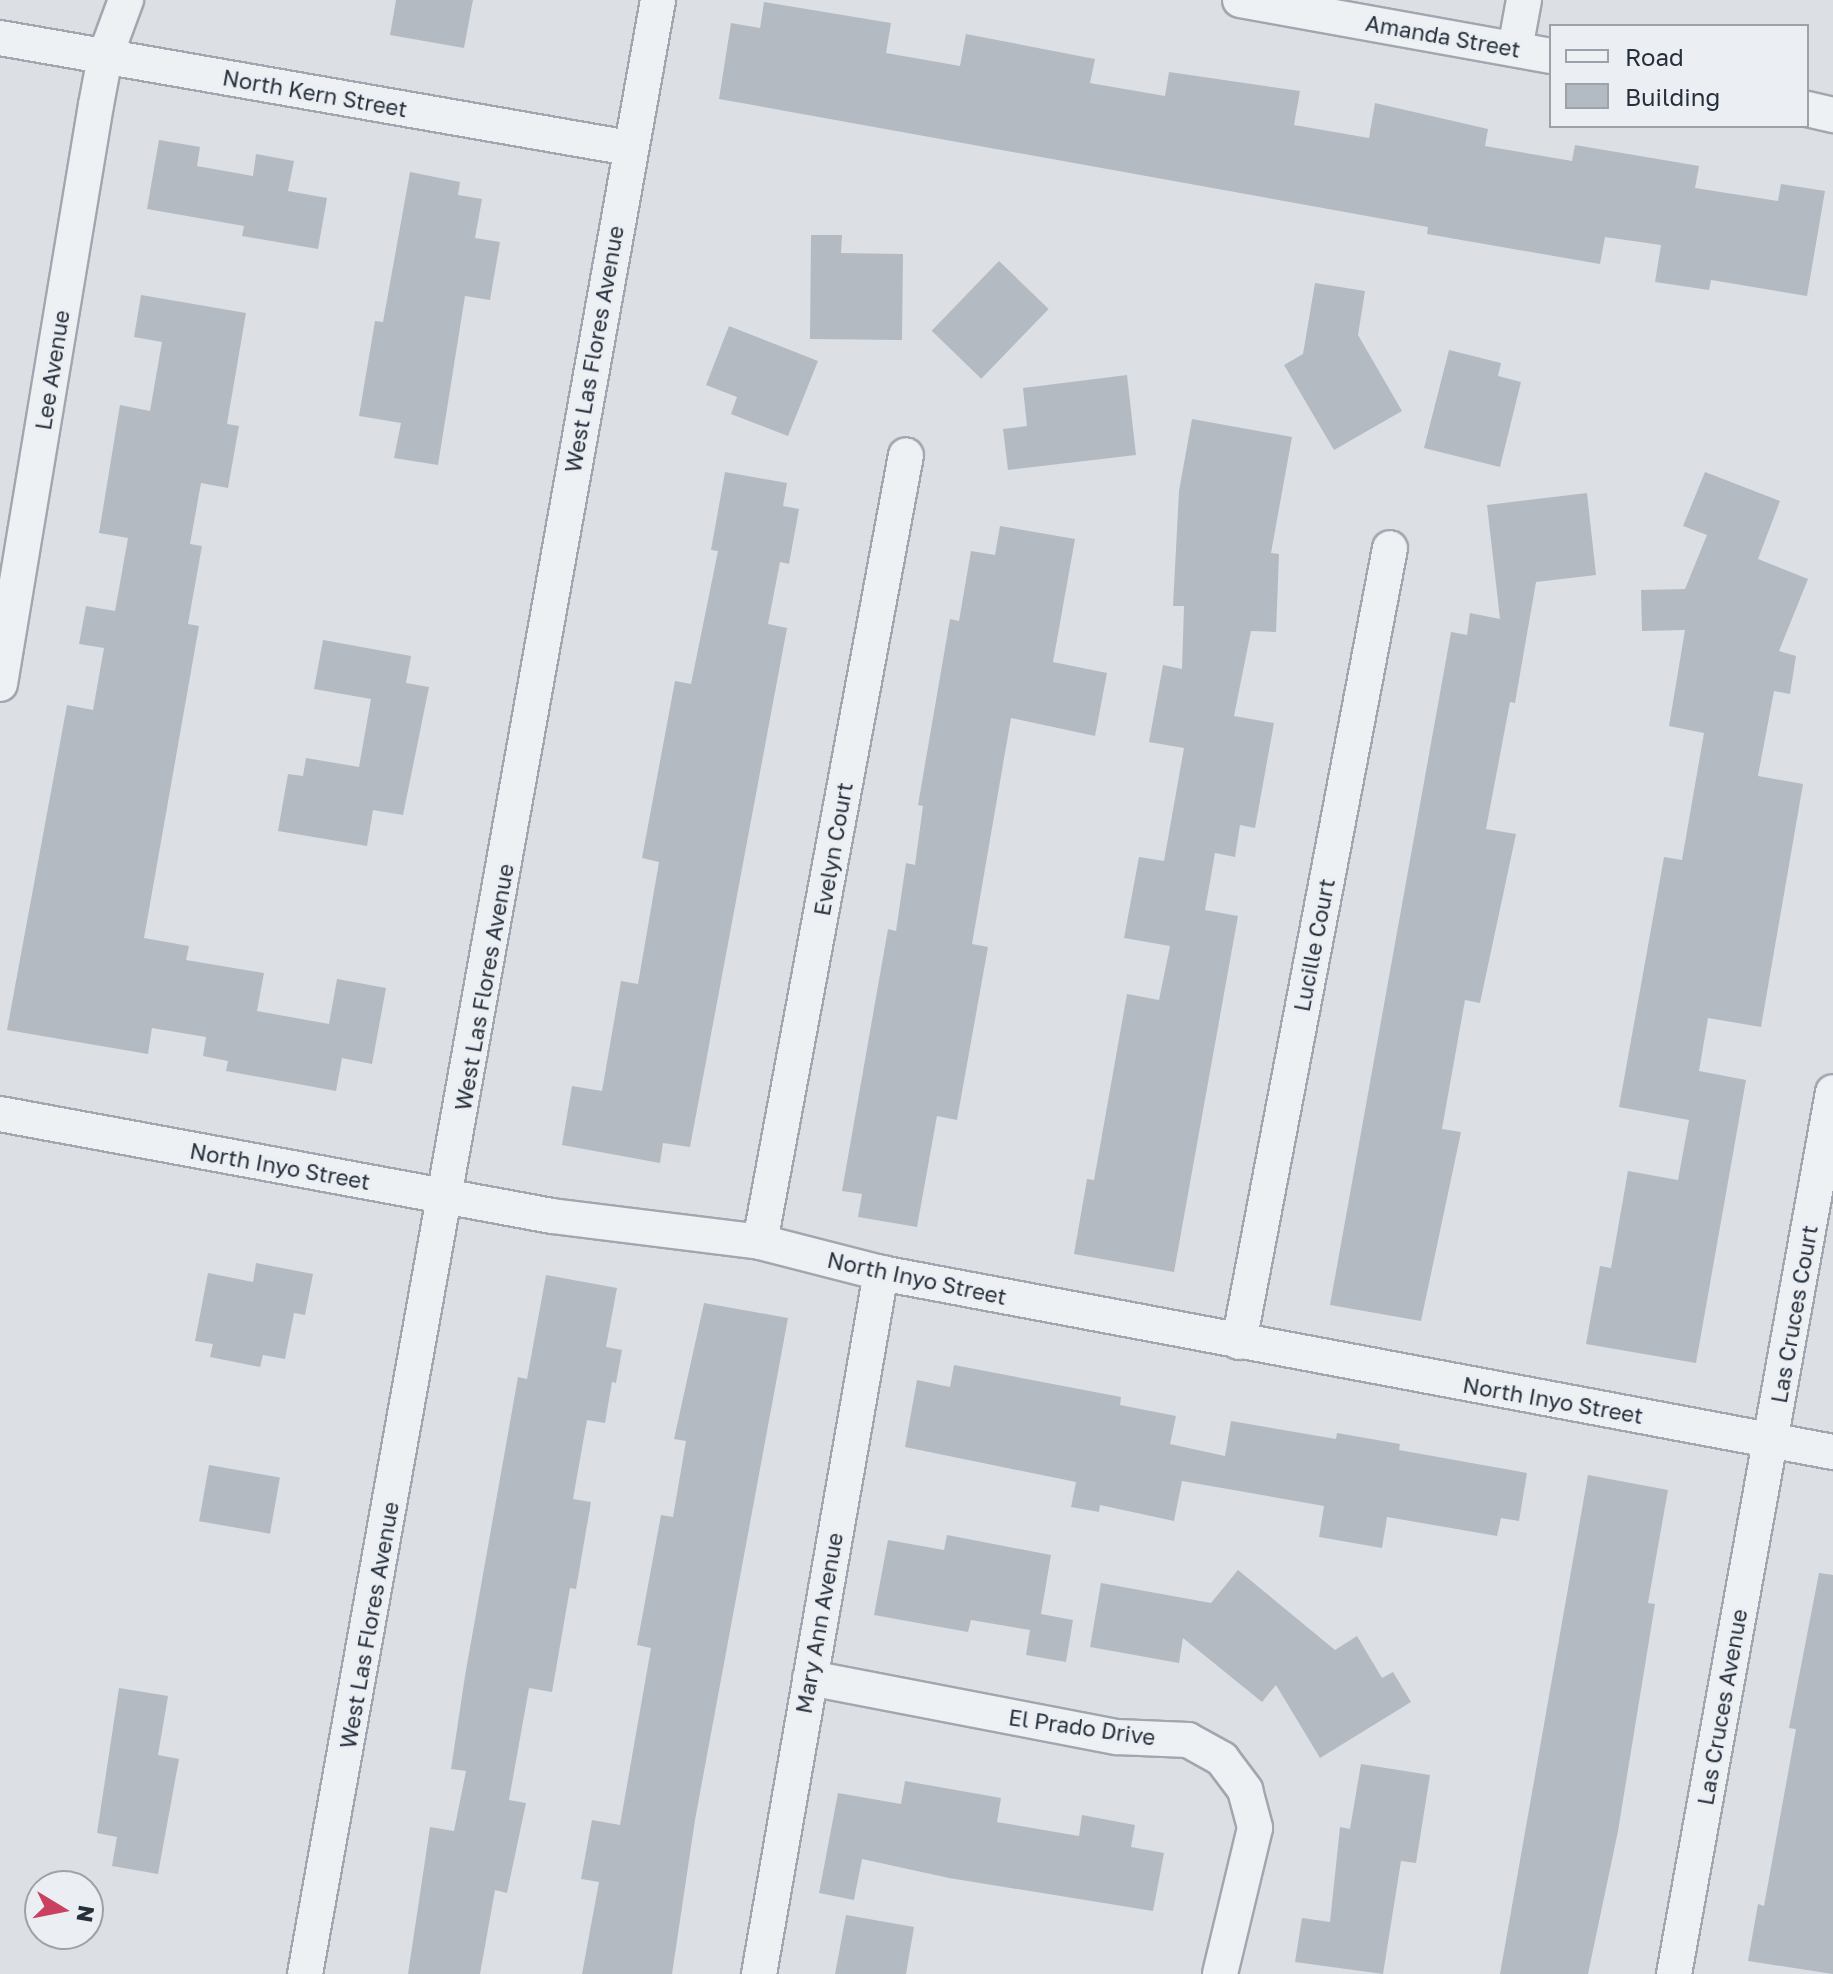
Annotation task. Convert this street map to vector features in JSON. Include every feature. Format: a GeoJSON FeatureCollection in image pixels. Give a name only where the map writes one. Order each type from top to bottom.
{"type":"FeatureCollection","features":[{"type":"Feature","properties":{"kind":"street","name":"Lee Avenue"},"geometry":{"type":"LineString","coordinates":[[0,684],[9,575],[105,57],[126,0]]}},
{"type":"Feature","properties":{"kind":"street","name":"West Las Flores Avenue"},"geometry":{"type":"LineString","coordinates":[[305,1974],[447,1196],[629,148],[658,0]]}},
{"type":"Feature","properties":{"kind":"street","name":"Amanda Street"},"geometry":{"type":"LineString","coordinates":[[1240,0],[1549,56]]}},
{"type":"Feature","properties":{"kind":"street"},"geometry":{"type":"LineString","coordinates":[[1515,49],[1524,0]]}},
{"type":"Feature","properties":{"kind":"street","name":"North Kern Street"},"geometry":{"type":"LineString","coordinates":[[0,38],[629,148]]}},
{"type":"Feature","properties":{"kind":"street"},"geometry":{"type":"LineString","coordinates":[[1809,109],[1833,115]]}},
{"type":"Feature","properties":{"kind":"street","name":"Evelyn Court"},"geometry":{"type":"LineString","coordinates":[[760,1242],[906,455]]}},
{"type":"Feature","properties":{"kind":"street","name":"Lucille Court"},"geometry":{"type":"LineString","coordinates":[[1239,1342],[1390,548]]}},
{"type":"Feature","properties":{"kind":"street","name":"Las Cruces Court"},"geometry":{"type":"LineString","coordinates":[[1771,1440],[1833,1092]]}},
{"type":"Feature","properties":{"kind":"street","name":"North Inyo Street"},"geometry":{"type":"LineString","coordinates":[[0,1114],[552,1216],[760,1242],[881,1273],[1833,1452]]}},
{"type":"Feature","properties":{"kind":"street","name":"Mary Ann Avenue"},"geometry":{"type":"LineString","coordinates":[[759,1974],[881,1273]]}},
{"type":"Feature","properties":{"kind":"street","name":"Las Cruces Avenue"},"geometry":{"type":"LineString","coordinates":[[1674,1974],[1771,1440]]}},
{"type":"Feature","properties":{"kind":"street","name":"El Prado Drive"},"geometry":{"type":"LineString","coordinates":[[810,1678],[1117,1737],[1188,1740],[1222,1759],[1245,1790],[1255,1828],[1220,1974]]}},
{"type":"Feature","properties":{"kind":"building"},"geometry":{"type":"Polygon","coordinates":[[[396,0],[473,0],[464,48],[390,35],[396,0]]]}},
{"type":"Feature","properties":{"kind":"building"},"geometry":{"type":"Polygon","coordinates":[[[764,2],[891,23],[886,53],[960,66],[966,34],[1095,59],[1090,83],[1165,96],[1169,72],[1300,91],[1294,125],[1369,138],[1375,103],[1488,129],[1485,146],[1572,161],[1575,145],[1699,166],[1695,188],[1778,201],[1781,184],[1825,191],[1807,296],[1711,280],[1709,290],[1655,282],[1661,245],[1605,237],[1600,264],[1427,234],[1428,227],[719,99],[731,23],[760,28],[764,2]]]}},
{"type":"Feature","properties":{"kind":"building"},"geometry":{"type":"Polygon","coordinates":[[[159,140],[200,147],[197,166],[253,176],[256,154],[294,161],[288,191],[327,198],[318,249],[242,236],[244,226],[147,209],[159,140]]]}},
{"type":"Feature","properties":{"kind":"building"},"geometry":{"type":"Polygon","coordinates":[[[410,172],[460,182],[458,195],[482,199],[475,238],[500,242],[490,300],[465,296],[438,465],[394,458],[401,423],[359,416],[375,321],[383,322],[410,172]]]}},
{"type":"Feature","properties":{"kind":"building"},"geometry":{"type":"Polygon","coordinates":[[[811,235],[842,235],[841,253],[903,254],[902,340],[810,339],[811,235]]]}},
{"type":"Feature","properties":{"kind":"building"},"geometry":{"type":"Polygon","coordinates":[[[999,261],[1049,309],[981,379],[932,331],[999,261]]]}},
{"type":"Feature","properties":{"kind":"building"},"geometry":{"type":"Polygon","coordinates":[[[1315,283],[1365,291],[1358,335],[1402,411],[1334,450],[1284,365],[1303,354],[1315,283]]]}},
{"type":"Feature","properties":{"kind":"building"},"geometry":{"type":"Polygon","coordinates":[[[141,295],[246,313],[227,424],[239,426],[228,488],[201,483],[190,544],[202,546],[188,624],[199,626],[144,938],[189,946],[186,960],[264,973],[257,1011],[329,1024],[337,979],[386,988],[372,1064],[342,1058],[336,1091],[226,1071],[228,1061],[203,1056],[206,1037],[152,1028],[148,1054],[7,1030],[67,705],[93,710],[104,648],[79,644],[86,606],[115,611],[128,538],[99,533],[120,405],[150,411],[162,342],[134,337],[141,295]]]}},
{"type":"Feature","properties":{"kind":"building"},"geometry":{"type":"Polygon","coordinates":[[[729,326],[818,361],[788,436],[731,414],[737,397],[706,385],[729,326]]]}},
{"type":"Feature","properties":{"kind":"building"},"geometry":{"type":"Polygon","coordinates":[[[1449,350],[1501,363],[1498,376],[1521,382],[1500,467],[1424,448],[1449,350]]]}},
{"type":"Feature","properties":{"kind":"building"},"geometry":{"type":"Polygon","coordinates":[[[1127,375],[1136,455],[1008,470],[1003,429],[1027,426],[1023,388],[1127,375]]]}},
{"type":"Feature","properties":{"kind":"building"},"geometry":{"type":"Polygon","coordinates":[[[1192,419],[1292,437],[1271,553],[1279,554],[1276,632],[1251,631],[1234,716],[1274,723],[1255,828],[1240,825],[1235,857],[1215,853],[1205,910],[1238,916],[1174,1272],[1074,1254],[1087,1179],[1094,1180],[1127,994],[1159,1000],[1170,946],[1124,938],[1139,857],[1164,861],[1184,748],[1149,742],[1163,665],[1182,669],[1184,606],[1173,606],[1179,491],[1192,419]]]}},
{"type":"Feature","properties":{"kind":"building"},"geometry":{"type":"Polygon","coordinates":[[[725,472],[787,483],[783,506],[799,509],[789,564],[780,562],[768,624],[787,628],[690,1147],[663,1143],[660,1163],[562,1145],[572,1086],[602,1091],[621,981],[638,984],[659,862],[642,858],[675,681],[691,684],[718,551],[711,550],[725,472]]]}},
{"type":"Feature","properties":{"kind":"building"},"geometry":{"type":"Polygon","coordinates":[[[1705,472],[1780,501],[1758,559],[1808,579],[1779,651],[1796,656],[1790,694],[1774,691],[1758,776],[1803,784],[1761,1027],[1708,1018],[1699,1071],[1746,1080],[1696,1363],[1586,1344],[1600,1266],[1611,1268],[1628,1171],[1678,1180],[1689,1120],[1619,1107],[1664,857],[1682,860],[1704,733],[1669,726],[1685,630],[1642,631],[1641,590],[1685,589],[1707,535],[1683,526],[1705,472]]]}},
{"type":"Feature","properties":{"kind":"building"},"geometry":{"type":"Polygon","coordinates":[[[1587,493],[1596,575],[1536,582],[1515,703],[1510,702],[1486,829],[1516,834],[1480,1003],[1465,1000],[1442,1129],[1461,1132],[1421,1321],[1330,1305],[1451,632],[1467,635],[1470,613],[1500,619],[1487,505],[1587,493]]]}},
{"type":"Feature","properties":{"kind":"building"},"geometry":{"type":"Polygon","coordinates":[[[1000,526],[1075,539],[1053,662],[1107,673],[1095,736],[1011,718],[972,944],[988,947],[957,1120],[937,1116],[917,1227],[858,1217],[862,1194],[842,1191],[888,929],[896,931],[906,863],[915,865],[923,806],[918,805],[950,619],[959,621],[971,551],[995,555],[1000,526]]]}},
{"type":"Feature","properties":{"kind":"building"},"geometry":{"type":"Polygon","coordinates":[[[323,640],[411,656],[406,683],[429,687],[403,815],[373,810],[367,846],[278,831],[288,774],[303,776],[306,758],[359,767],[371,699],[314,689],[323,640]]]}},
{"type":"Feature","properties":{"kind":"building"},"geometry":{"type":"Polygon","coordinates":[[[256,1263],[313,1274],[305,1315],[294,1313],[285,1359],[263,1355],[260,1367],[210,1357],[213,1344],[195,1341],[208,1273],[253,1282],[256,1263]]]}},
{"type":"Feature","properties":{"kind":"building"},"geometry":{"type":"Polygon","coordinates":[[[546,1275],[617,1288],[606,1347],[622,1350],[616,1383],[612,1382],[605,1423],[587,1420],[573,1499],[591,1502],[576,1589],[570,1588],[552,1692],[529,1688],[509,1800],[526,1803],[507,1893],[495,1890],[480,1974],[408,1974],[430,1827],[454,1831],[466,1771],[451,1769],[465,1676],[518,1377],[527,1379],[546,1275]]]}},
{"type":"Feature","properties":{"kind":"building"},"geometry":{"type":"Polygon","coordinates":[[[704,1303],[788,1318],[695,1820],[672,1974],[582,1974],[599,1882],[581,1879],[592,1820],[620,1825],[651,1648],[637,1645],[661,1515],[673,1517],[686,1441],[674,1439],[704,1303]]]}},
{"type":"Feature","properties":{"kind":"building"},"geometry":{"type":"Polygon","coordinates":[[[954,1365],[1121,1397],[1120,1405],[1176,1416],[1170,1444],[1225,1456],[1231,1421],[1336,1439],[1337,1433],[1400,1444],[1399,1450],[1527,1473],[1519,1521],[1501,1518],[1497,1536],[1387,1517],[1382,1548],[1319,1537],[1324,1506],[1182,1481],[1174,1521],[1100,1505],[1099,1512],[1071,1507],[1076,1482],[905,1447],[917,1380],[950,1387],[954,1365]]]}},
{"type":"Feature","properties":{"kind":"building"},"geometry":{"type":"Polygon","coordinates":[[[209,1465],[280,1478],[270,1534],[199,1521],[209,1465]]]}},
{"type":"Feature","properties":{"kind":"building"},"geometry":{"type":"Polygon","coordinates":[[[1588,1475],[1668,1490],[1648,1603],[1655,1604],[1618,1831],[1588,1974],[1500,1974],[1588,1475]]]}},
{"type":"Feature","properties":{"kind":"building"},"geometry":{"type":"Polygon","coordinates":[[[947,1535],[1051,1555],[1041,1614],[1073,1620],[1066,1662],[1026,1655],[1030,1630],[971,1620],[968,1632],[874,1615],[888,1540],[944,1550],[947,1535]]]}},
{"type":"Feature","properties":{"kind":"building"},"geometry":{"type":"Polygon","coordinates":[[[1238,1570],[1335,1650],[1357,1636],[1382,1678],[1393,1672],[1411,1702],[1320,1758],[1276,1685],[1262,1702],[1183,1638],[1179,1663],[1090,1647],[1101,1583],[1211,1603],[1238,1570]]]}},
{"type":"Feature","properties":{"kind":"building"},"geometry":{"type":"Polygon","coordinates":[[[1819,1573],[1833,1575],[1833,1974],[1748,1961],[1758,1904],[1764,1906],[1796,1729],[1789,1728],[1819,1573]]]}},
{"type":"Feature","properties":{"kind":"building"},"geometry":{"type":"Polygon","coordinates":[[[119,1688],[168,1696],[158,1755],[179,1759],[158,1874],[112,1866],[117,1837],[97,1833],[119,1688]]]}},
{"type":"Feature","properties":{"kind":"building"},"geometry":{"type":"Polygon","coordinates":[[[1361,1764],[1430,1775],[1416,1863],[1401,1861],[1383,1974],[1295,1962],[1302,1918],[1330,1922],[1340,1827],[1350,1829],[1361,1764]]]}},
{"type":"Feature","properties":{"kind":"building"},"geometry":{"type":"Polygon","coordinates":[[[905,1781],[1001,1798],[997,1822],[1079,1836],[1082,1815],[1135,1825],[1131,1847],[1164,1853],[1153,1911],[949,1878],[862,1859],[854,1900],[819,1893],[838,1793],[901,1804],[905,1781]]]}},
{"type":"Feature","properties":{"kind":"building"},"geometry":{"type":"Polygon","coordinates":[[[846,1915],[914,1927],[906,1974],[835,1974],[846,1915]]]}}]}
